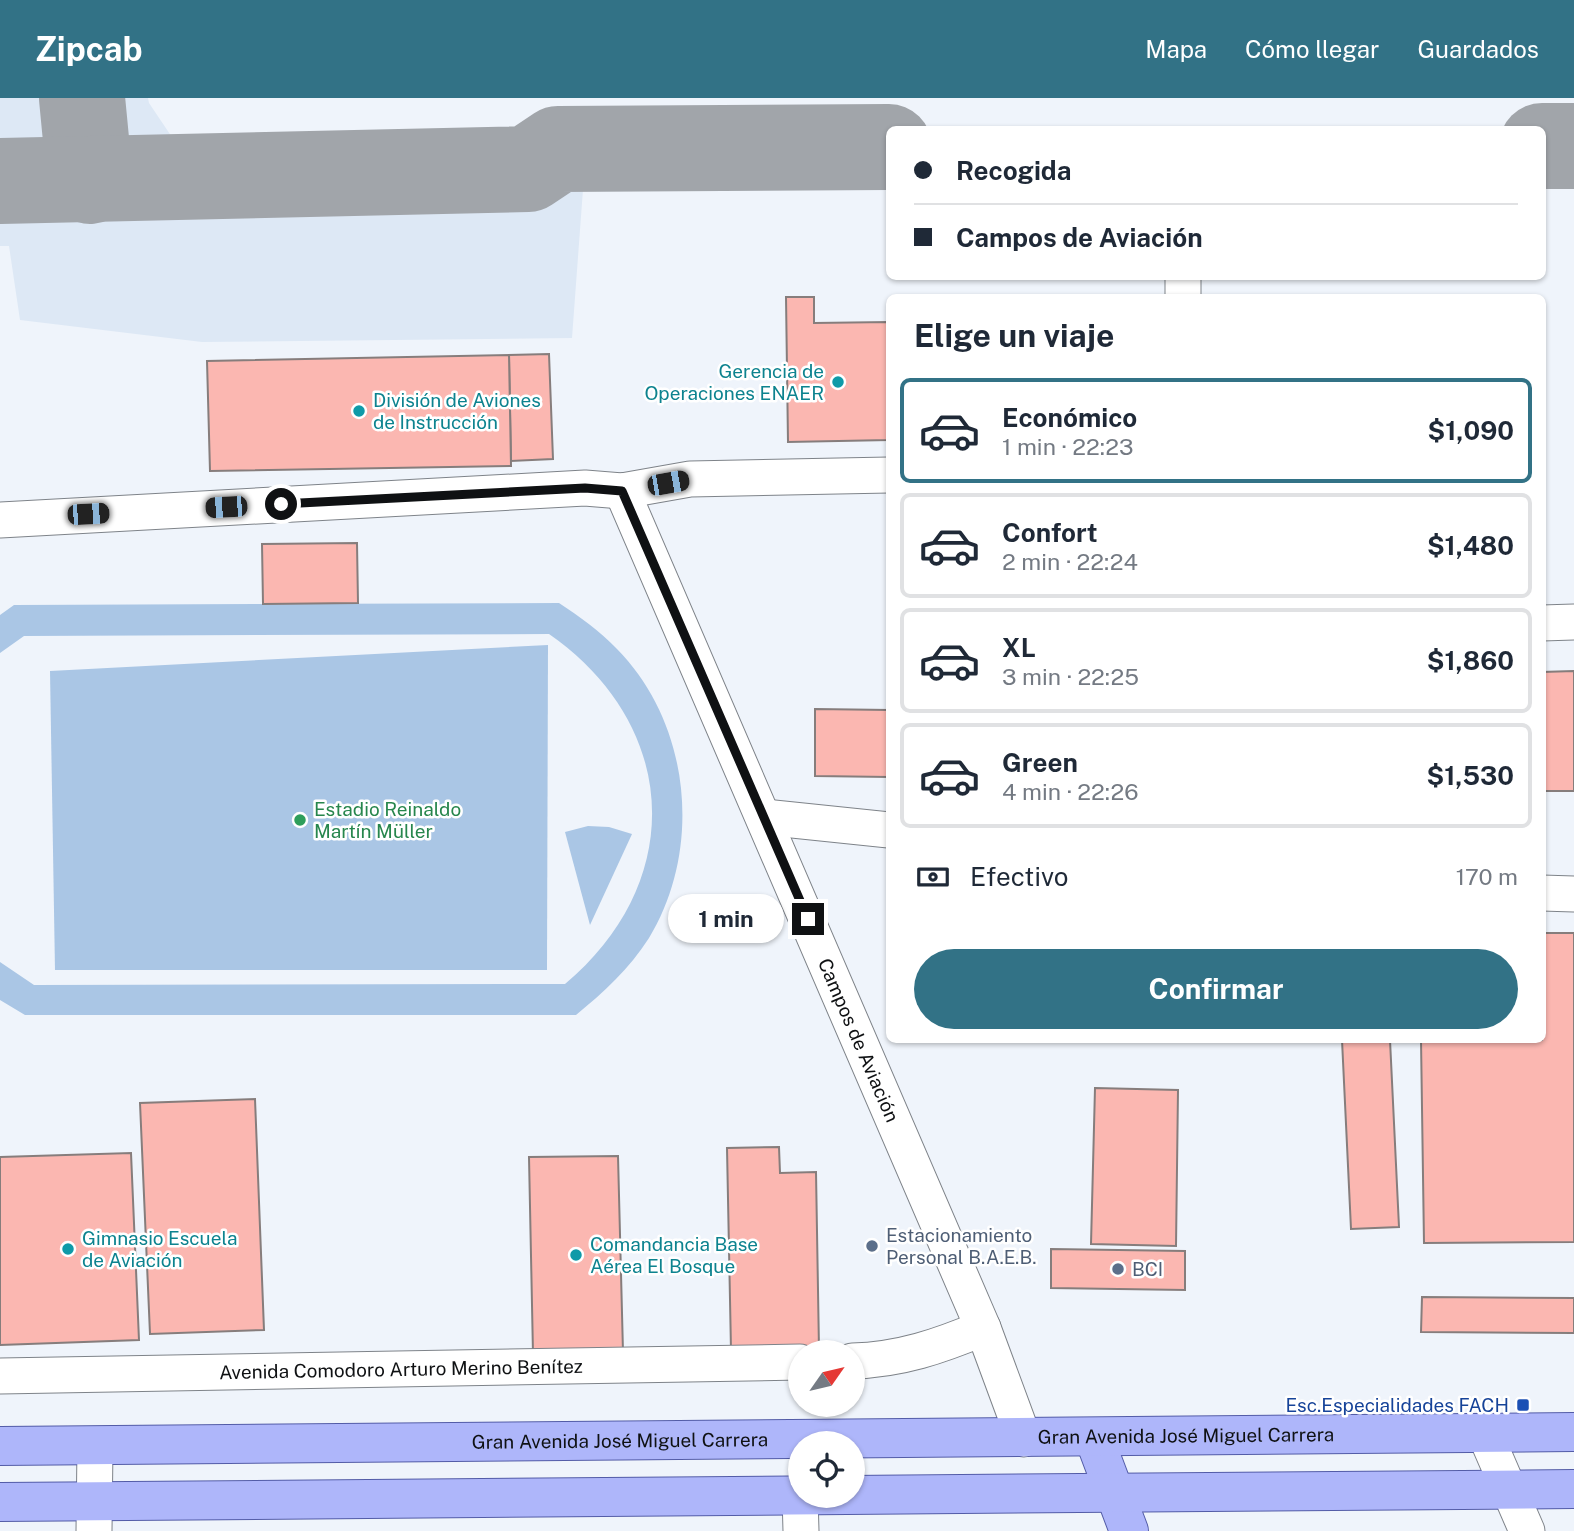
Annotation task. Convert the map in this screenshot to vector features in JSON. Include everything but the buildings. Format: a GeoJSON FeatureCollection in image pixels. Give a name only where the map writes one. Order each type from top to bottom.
{"type":"FeatureCollection","features":[{"type":"Feature","properties":{"kind":"main road","name":"Gran Avenida José Miguel Carrera"},"geometry":{"type":"LineString","coordinates":[[865,1442],[1574,1432]]}},
{"type":"Feature","properties":{"kind":"main road"},"geometry":{"type":"LineString","coordinates":[[1094,1438],[1129,1531]]}},
{"type":"Feature","properties":{"kind":"main road","name":"Gran Avenida José Miguel Carrera"},"geometry":{"type":"LineString","coordinates":[[0,1446],[788,1443]]}},
{"type":"Feature","properties":{"kind":"main road"},"geometry":{"type":"LineString","coordinates":[[865,1496],[1574,1489]]}},
{"type":"Feature","properties":{"kind":"main road"},"geometry":{"type":"LineString","coordinates":[[0,1502],[94,1516],[788,1496]]}},
{"type":"Feature","properties":{"kind":"street"},"geometry":{"type":"LineString","coordinates":[[0,520],[585,488],[622,491],[690,479],[886,475]]}},
{"type":"Feature","properties":{"kind":"street","name":"Campos de Aviación"},"geometry":{"type":"LineString","coordinates":[[622,491],[984,1328],[1024,1439]]}},
{"type":"Feature","properties":{"kind":"street"},"geometry":{"type":"LineString","coordinates":[[1546,623],[1574,622]]}},
{"type":"Feature","properties":{"kind":"street"},"geometry":{"type":"LineString","coordinates":[[764,817],[886,830]]}},
{"type":"Feature","properties":{"kind":"street"},"geometry":{"type":"LineString","coordinates":[[1546,893],[1574,894]]}},
{"type":"Feature","properties":{"kind":"street"},"geometry":{"type":"LineString","coordinates":[[865,1361],[885,1360],[933,1349],[984,1328]]}},
{"type":"Feature","properties":{"kind":"street","name":"Avenida Comodoro Arturo Merino Benítez"},"geometry":{"type":"LineString","coordinates":[[0,1376],[788,1362]]}},
{"type":"Feature","properties":{"kind":"street"},"geometry":{"type":"LineString","coordinates":[[1485,1434],[1527,1531]]}},
{"type":"Feature","properties":{"kind":"street"},"geometry":{"type":"LineString","coordinates":[[94,1446],[94,1516]]}},
{"type":"Feature","properties":{"kind":"street"},"geometry":{"type":"LineString","coordinates":[[800,1508],[801,1531]]}},
{"type":"Feature","properties":{"kind":"shaded area"},"geometry":{"type":"Polygon","coordinates":[[[0,98],[148,98],[186,158],[586,149],[572,338],[202,342],[20,320],[9,246],[0,246],[0,98]]]}},
{"type":"Feature","properties":{"kind":"shaded area"},"geometry":{"type":"Polygon","coordinates":[[[559,603],[604,636],[642,679],[661,713],[674,750],[681,788],[682,827],[677,866],[666,903],[649,938],[633,960],[606,989],[576,1015],[25,1015],[0,1000],[0,962],[34,985],[565,984],[605,943],[632,899],[648,852],[652,805],[644,758],[624,713],[592,671],[549,634],[24,636],[0,653],[0,615],[14,605],[559,603]]]}},
{"type":"Feature","properties":{"kind":"shaded area","name":"Estadio Reinaldo Martín Müller"},"geometry":{"type":"Polygon","coordinates":[[[548,645],[547,970],[55,970],[50,671],[548,645]]]}},
{"type":"Feature","properties":{"kind":"shaded area"},"geometry":{"type":"Polygon","coordinates":[[[588,826],[609,827],[632,834],[590,925],[565,832],[588,826]]]}},
{"type":"Feature","properties":{"kind":"taxiway"},"geometry":{"type":"LineString","coordinates":[[82,98],[90,181]]}},
{"type":"Feature","properties":{"kind":"taxiway"},"geometry":{"type":"LineString","coordinates":[[1546,146],[1574,146]]}},
{"type":"Feature","properties":{"kind":"taxiway"},"geometry":{"type":"LineString","coordinates":[[0,181],[528,169],[558,149],[886,147]]}},
{"type":"Feature","properties":{"kind":"place","name":"Gerencia de Operaciones ENAER"},"geometry":{"type":"Point","coordinates":[838,382]}},
{"type":"Feature","properties":{"kind":"place","name":"División de Aviones de Instrucción"},"geometry":{"type":"Point","coordinates":[359,411]}},
{"type":"Feature","properties":{"kind":"place","name":"Estadio Reinaldo Martín Müller"},"geometry":{"type":"Point","coordinates":[300,820]}},
{"type":"Feature","properties":{"kind":"place","name":"Estacionamiento Personal B.A.E.B."},"geometry":{"type":"Point","coordinates":[872,1246]}},
{"type":"Feature","properties":{"kind":"place","name":"Gimnasio Escuela de Aviación"},"geometry":{"type":"Point","coordinates":[68,1249]}},
{"type":"Feature","properties":{"kind":"place","name":"Comandancia Base Aérea El Bosque"},"geometry":{"type":"Point","coordinates":[576,1255]}},
{"type":"Feature","properties":{"kind":"place","name":"BCI"},"geometry":{"type":"Point","coordinates":[1118,1269]}},
{"type":"Feature","properties":{"kind":"place","name":"Esc.Especialidades FACH"},"geometry":{"type":"Point","coordinates":[1523,1405]}},
{"type":"Feature","properties":{"kind":"route"},"geometry":{"type":"LineString","coordinates":[[281,504],[585,488],[622,491],[808,919]]}}]}
